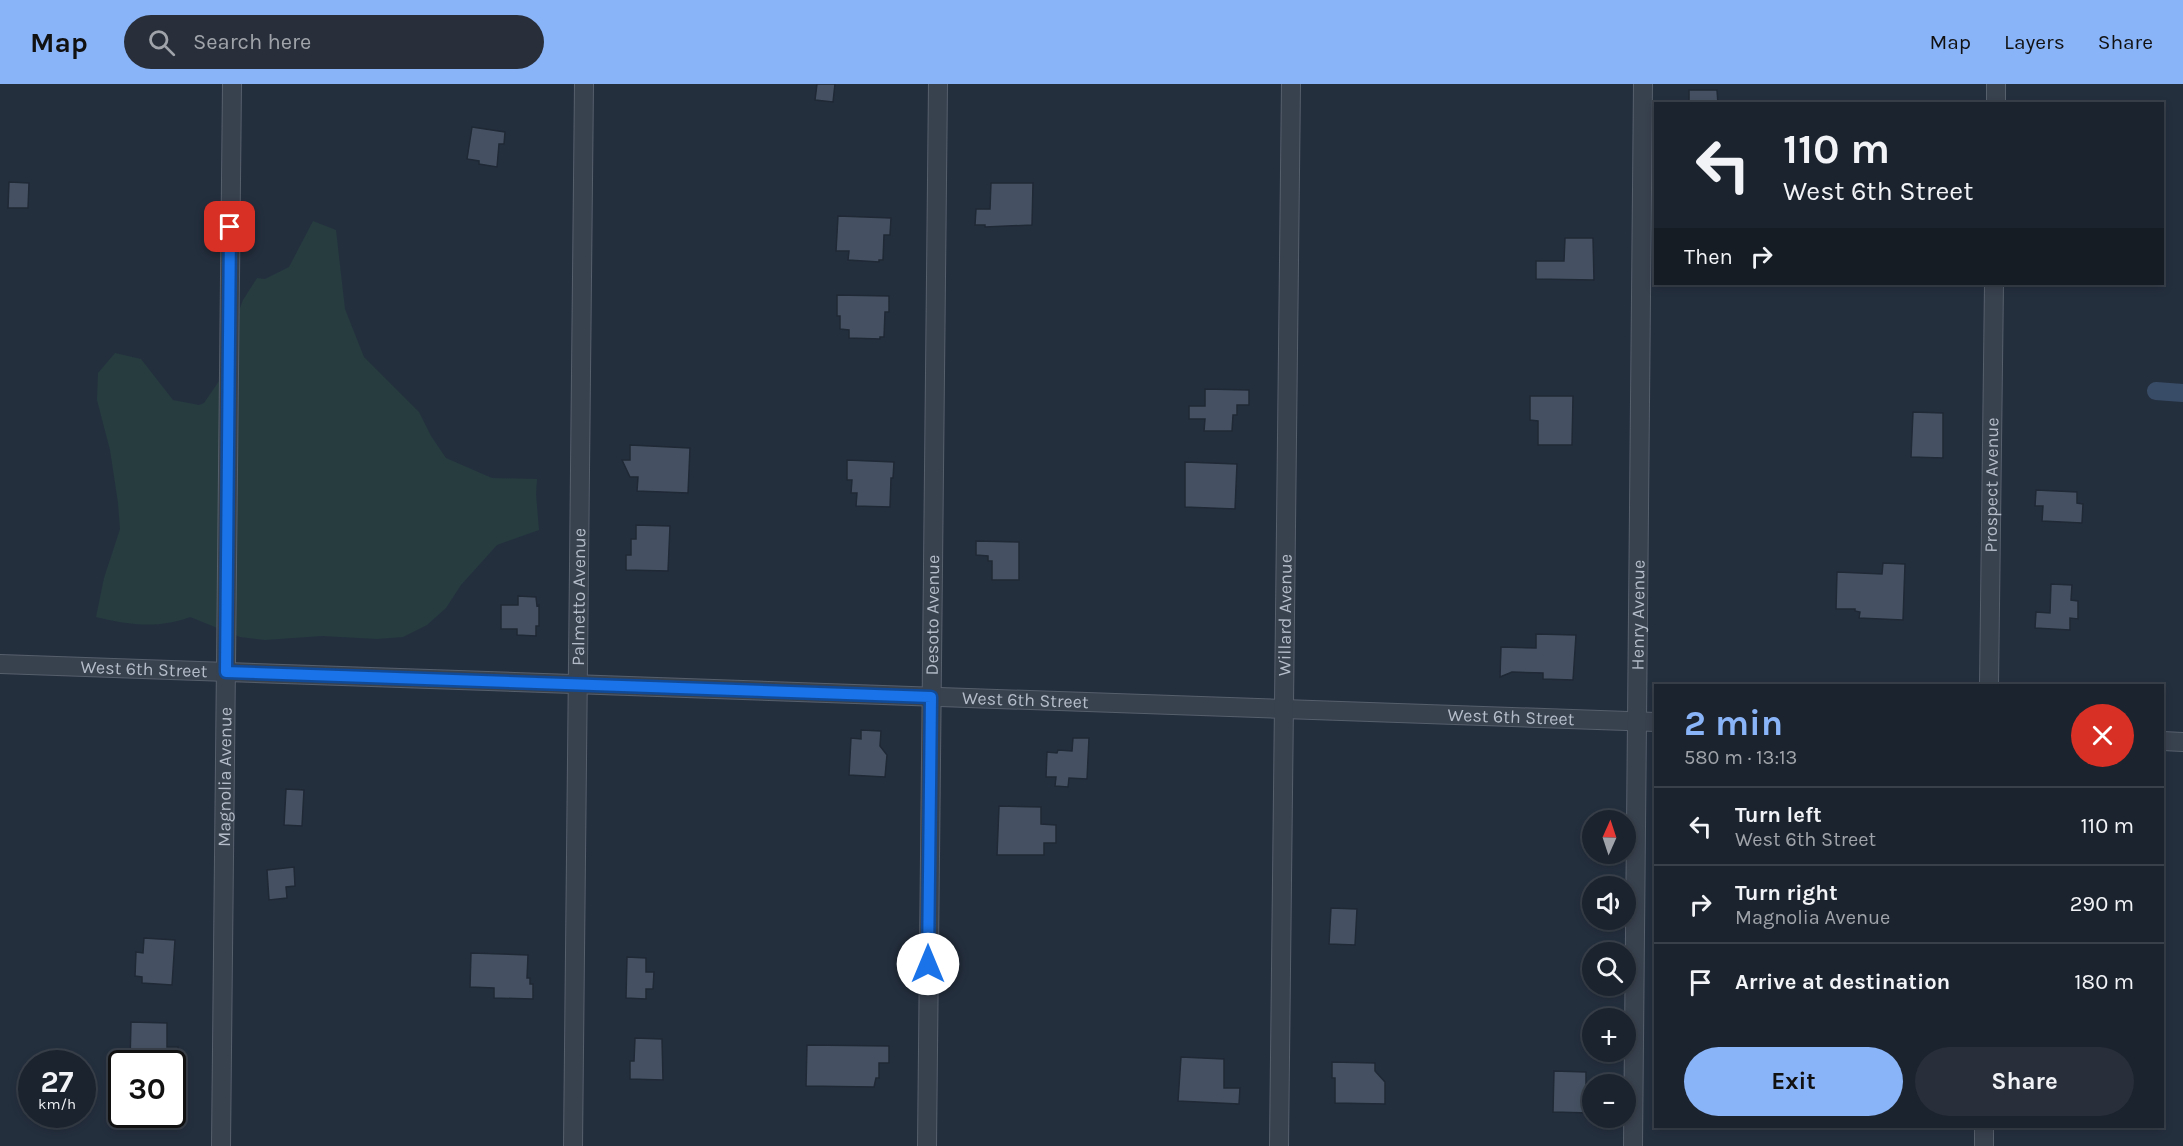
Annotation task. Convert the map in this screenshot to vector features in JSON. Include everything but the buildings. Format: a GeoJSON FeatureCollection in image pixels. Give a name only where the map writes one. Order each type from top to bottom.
{"type":"FeatureCollection","features":[{"type":"Feature","properties":{"kind":"street","name":"Magnolia Avenue"},"geometry":{"type":"LineString","coordinates":[[221,1146],[232,84]]}},
{"type":"Feature","properties":{"kind":"street","name":"Palmetto Avenue"},"geometry":{"type":"LineString","coordinates":[[573,1146],[584,84]]}},
{"type":"Feature","properties":{"kind":"street","name":"Desoto Avenue"},"geometry":{"type":"LineString","coordinates":[[927,1146],[938,84]]}},
{"type":"Feature","properties":{"kind":"street","name":"Willard Avenue"},"geometry":{"type":"LineString","coordinates":[[1279,1146],[1291,84]]}},
{"type":"Feature","properties":{"kind":"street","name":"Henry Avenue"},"geometry":{"type":"LineString","coordinates":[[1633,1146],[1643,84]]}},
{"type":"Feature","properties":{"kind":"street"},"geometry":{"type":"LineString","coordinates":[[1996,84],[1996,102]]}},
{"type":"Feature","properties":{"kind":"street","name":"Prospect Avenue"},"geometry":{"type":"LineString","coordinates":[[1989,684],[1994,285]]}},
{"type":"Feature","properties":{"kind":"street","name":"West 6th Street"},"geometry":{"type":"LineString","coordinates":[[0,664],[1654,722]]}},
{"type":"Feature","properties":{"kind":"street"},"geometry":{"type":"LineString","coordinates":[[2164,741],[2183,741]]}},
{"type":"Feature","properties":{"kind":"street"},"geometry":{"type":"LineString","coordinates":[[1984,1128],[1984,1146]]}},
{"type":"Feature","properties":{"kind":"green space"},"geometry":{"type":"Polygon","coordinates":[[[313,221],[336,230],[345,309],[364,357],[419,412],[446,458],[492,478],[537,479],[539,530],[497,545],[461,585],[446,608],[427,625],[403,637],[377,639],[322,636],[265,640],[240,637],[190,617],[167,623],[143,624],[96,617],[104,578],[120,529],[110,450],[97,400],[98,373],[115,353],[141,359],[173,400],[199,405],[204,403],[221,378],[234,323],[243,300],[257,278],[265,279],[289,267],[313,221]]]}},
{"type":"Feature","properties":{"kind":"waterway"},"geometry":{"type":"LineString","coordinates":[[2156,391],[2183,393]]}},
{"type":"Feature","properties":{"kind":"route"},"geometry":{"type":"LineString","coordinates":[[230,227],[226,672],[931,697],[928,964]]}}]}
